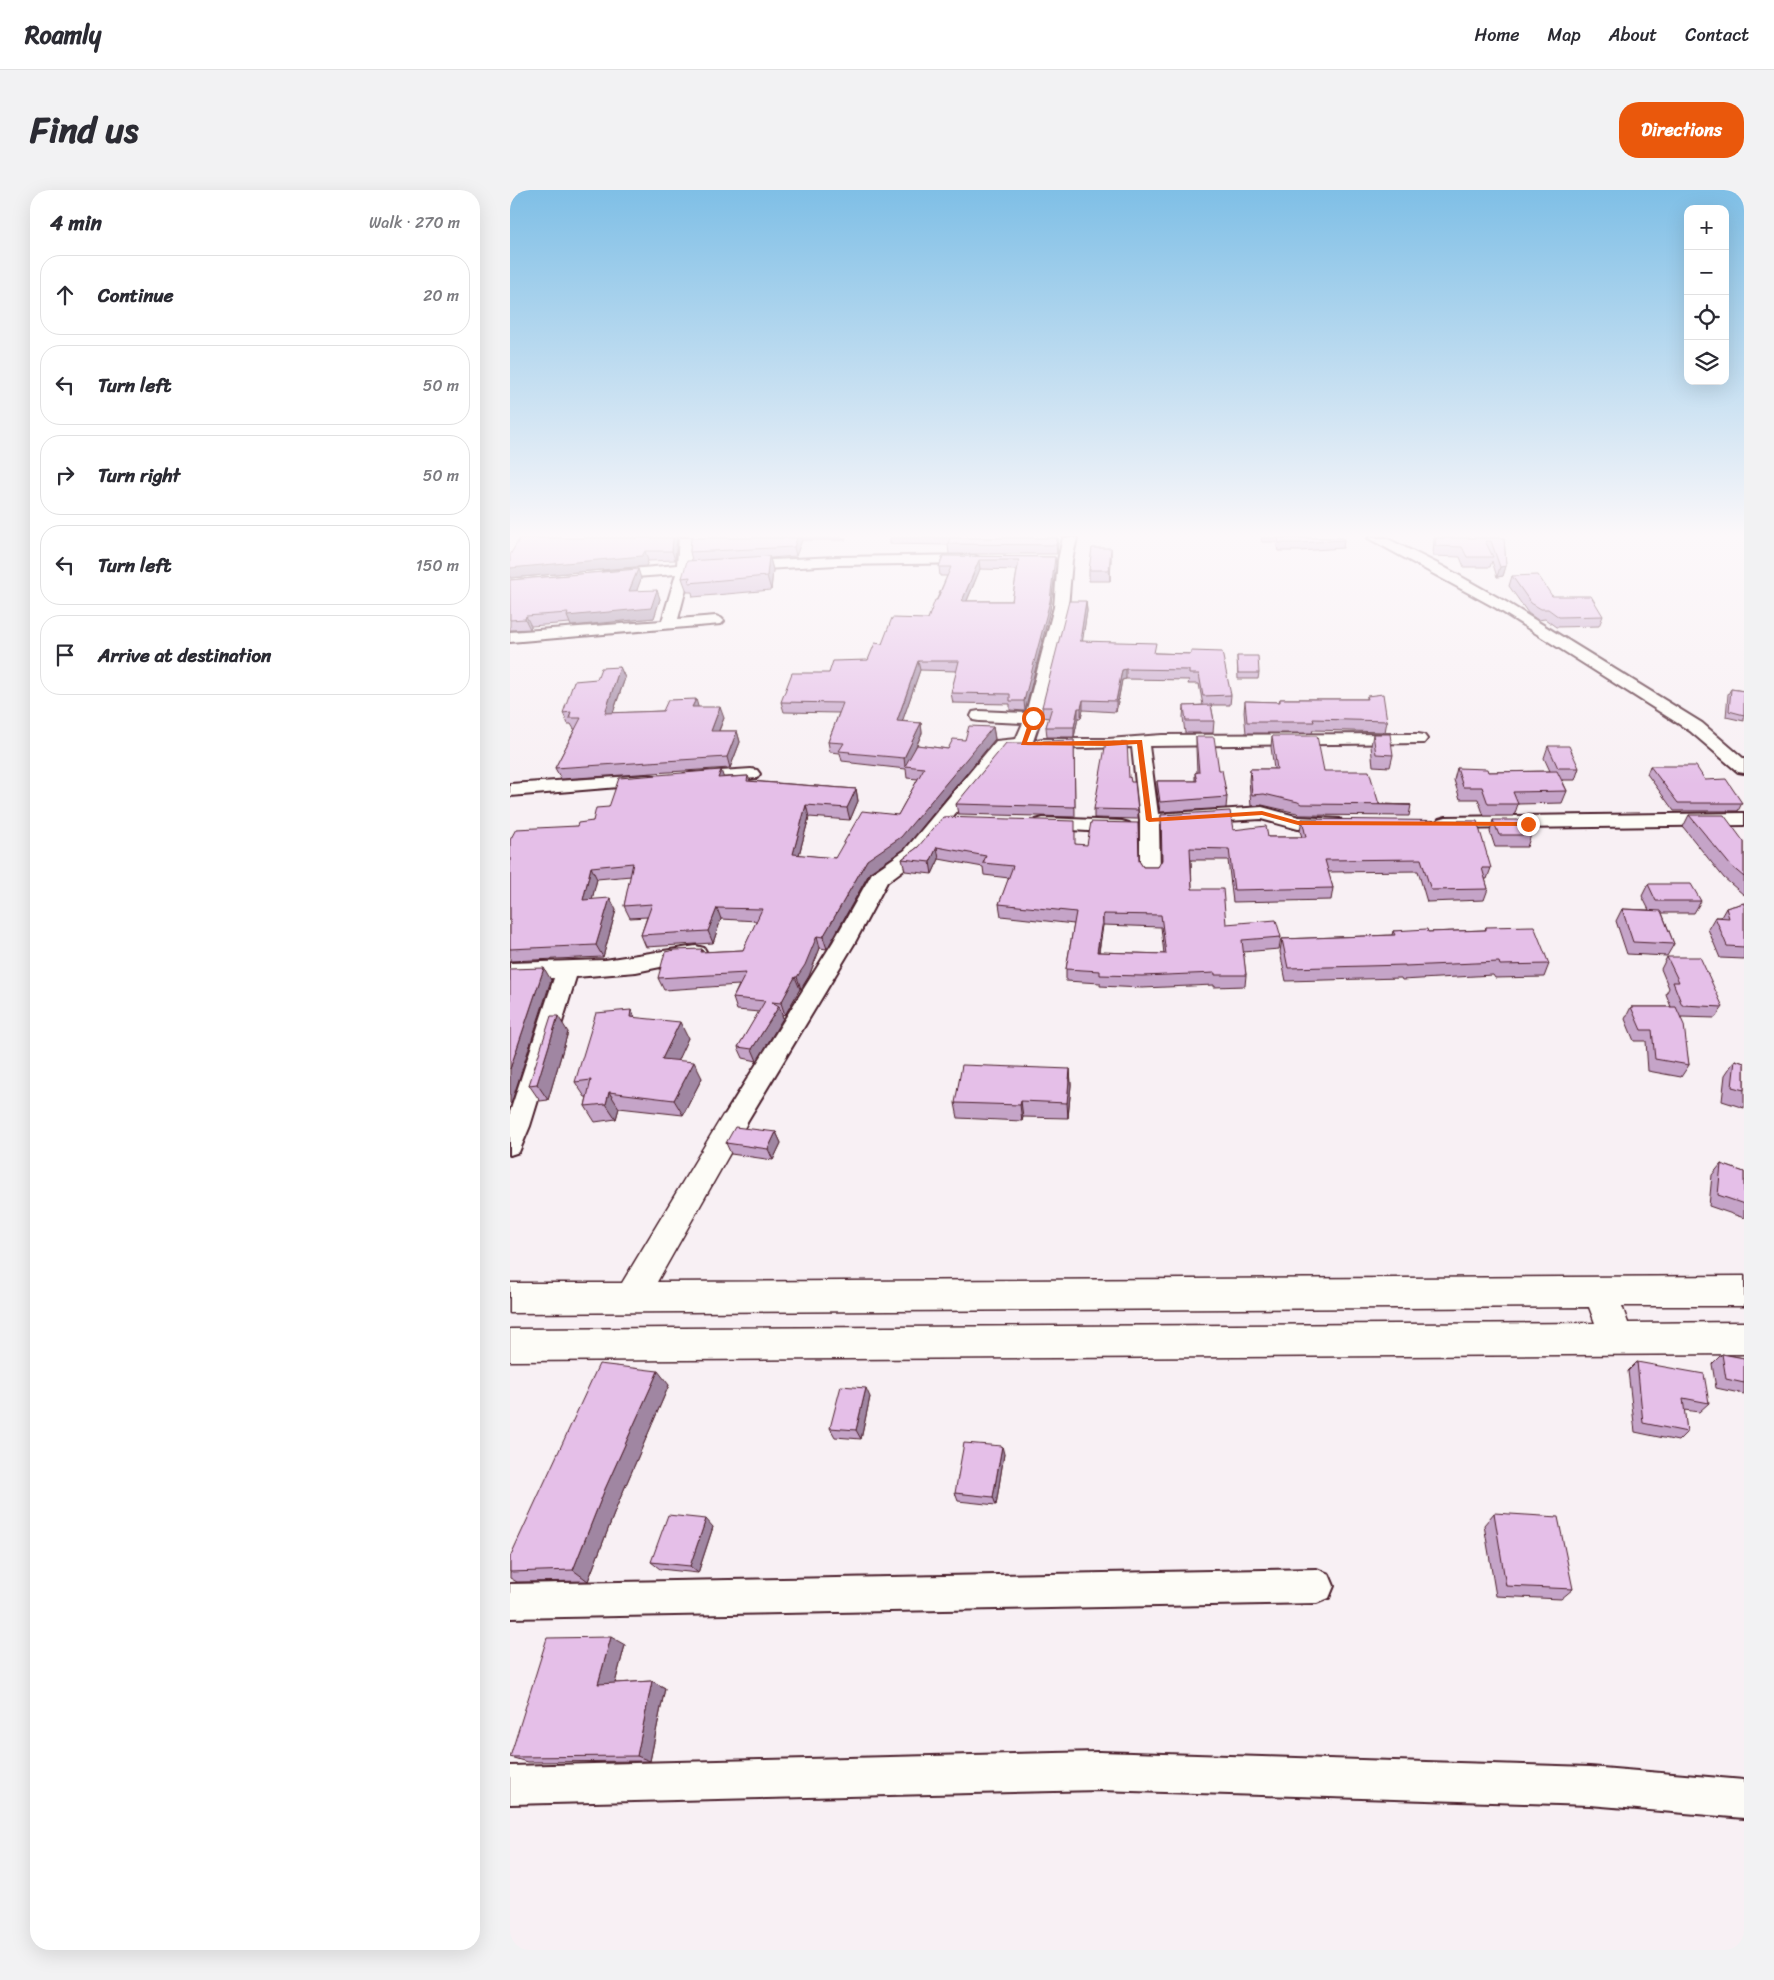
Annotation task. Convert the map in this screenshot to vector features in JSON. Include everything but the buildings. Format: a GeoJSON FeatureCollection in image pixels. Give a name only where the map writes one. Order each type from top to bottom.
{"type":"FeatureCollection","features":[{"type":"Feature","properties":{"kind":"street"},"geometry":{"type":"LineString","coordinates":[[669,624],[670,620]]}},
{"type":"Feature","properties":{"kind":"street"},"geometry":{"type":"LineString","coordinates":[[510,637],[714,620]]}},
{"type":"Feature","properties":{"kind":"street"},"geometry":{"type":"LineString","coordinates":[[1023,744],[1033,718],[1058,620]]}},
{"type":"Feature","properties":{"kind":"street"},"geometry":{"type":"LineString","coordinates":[[1525,620],[1696,727],[1744,768]]}},
{"type":"Feature","properties":{"kind":"street"},"geometry":{"type":"LineString","coordinates":[[979,716],[1033,718]]}},
{"type":"Feature","properties":{"kind":"street"},"geometry":{"type":"LineString","coordinates":[[631,1297],[733,1123],[843,944],[880,878],[912,854],[948,822],[1002,745],[1418,739]]}},
{"type":"Feature","properties":{"kind":"street"},"geometry":{"type":"LineString","coordinates":[[1140,742],[1149,824],[1150,872]]}},
{"type":"Feature","properties":{"kind":"street"},"geometry":{"type":"LineString","coordinates":[[510,790],[751,774]]}},
{"type":"Feature","properties":{"kind":"street"},"geometry":{"type":"LineString","coordinates":[[1024,824],[1149,824],[1262,813],[1298,823],[1347,823]]}},
{"type":"Feature","properties":{"kind":"street"},"geometry":{"type":"LineString","coordinates":[[1424,823],[1528,824],[1669,819],[1744,819]]}},
{"type":"Feature","properties":{"kind":"street"},"geometry":{"type":"LineString","coordinates":[[510,971],[567,970],[637,964],[679,953],[712,952]]}},
{"type":"Feature","properties":{"kind":"street"},"geometry":{"type":"LineString","coordinates":[[510,1145],[518,1126],[567,970]]}},
{"type":"Feature","properties":{"kind":"street"},"geometry":{"type":"LineString","coordinates":[[510,1298],[1744,1290]]}},
{"type":"Feature","properties":{"kind":"street"},"geometry":{"type":"LineString","coordinates":[[1600,1292],[1616,1339]]}},
{"type":"Feature","properties":{"kind":"street"},"geometry":{"type":"LineString","coordinates":[[510,1345],[604,1357],[1744,1338]]}},
{"type":"Feature","properties":{"kind":"street"},"geometry":{"type":"LineString","coordinates":[[510,1602],[1317,1586]]}},
{"type":"Feature","properties":{"kind":"street"},"geometry":{"type":"LineString","coordinates":[[510,1785],[1099,1771],[1590,1786],[1744,1799]]}},
{"type":"Feature","properties":{"kind":"route"},"geometry":{"type":"LineString","coordinates":[[1033,718],[1023,744],[1140,742],[1149,820],[1262,813],[1298,823],[1528,824]]}}]}
